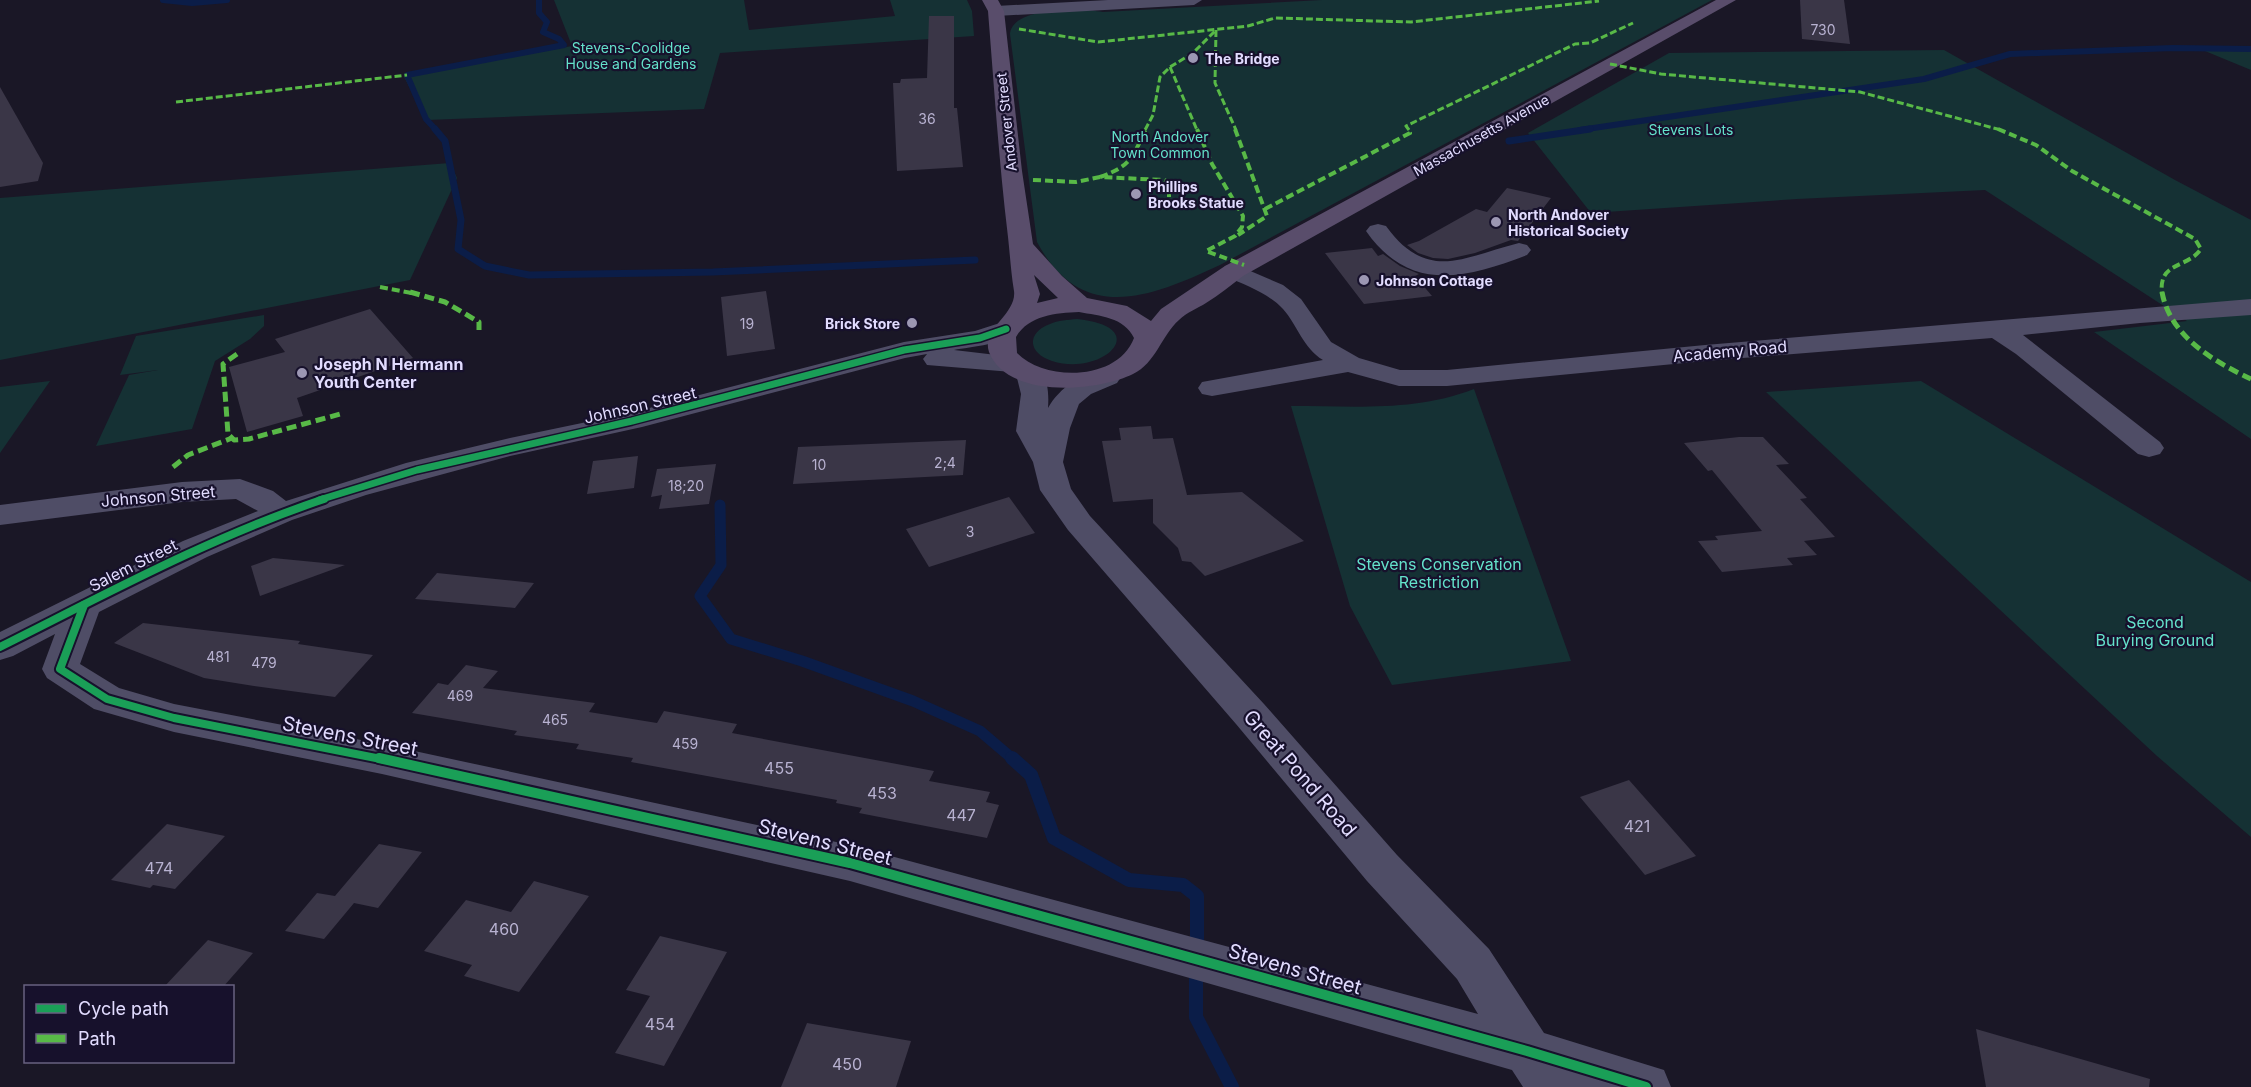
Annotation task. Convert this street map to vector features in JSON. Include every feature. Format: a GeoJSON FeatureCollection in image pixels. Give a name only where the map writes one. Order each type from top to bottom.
{"type":"FeatureCollection","features":[{"type":"Feature","properties":{"kind":"main road","name":"Massachusetts Avenue"},"geometry":{"type":"LineString","coordinates":[[1021,369],[1067,381],[1107,376],[1131,366],[1140,359],[1148,343],[1170,314],[1234,271],[1728,0]]}},
{"type":"Feature","properties":{"kind":"main road","name":"Andover Street"},"geometry":{"type":"LineString","coordinates":[[993,6],[1021,245],[1022,274],[1027,294],[1024,304],[1010,326]]}},
{"type":"Feature","properties":{"kind":"main road"},"geometry":{"type":"LineString","coordinates":[[1021,245],[1053,281],[1088,305],[1128,316],[1139,324],[1146,333],[1148,343]]}},
{"type":"Feature","properties":{"kind":"main road","name":"Massachusetts Avenue"},"geometry":{"type":"LineString","coordinates":[[1010,326],[1043,309],[1147,300],[1234,271]]}},
{"type":"Feature","properties":{"kind":"main road"},"geometry":{"type":"LineString","coordinates":[[1010,326],[1001,341],[1003,353],[1021,369]]}},
{"type":"Feature","properties":{"kind":"street"},"geometry":{"type":"LineString","coordinates":[[993,6],[1194,0]]}},
{"type":"Feature","properties":{"kind":"street"},"geometry":{"type":"LineString","coordinates":[[1378,231],[1386,245],[1404,260],[1428,267],[1465,268],[1520,250]]}},
{"type":"Feature","properties":{"kind":"street"},"geometry":{"type":"LineString","coordinates":[[1234,271],[1274,290],[1292,304],[1322,348],[1349,364]]}},
{"type":"Feature","properties":{"kind":"street","name":"Academy Road"},"geometry":{"type":"LineString","coordinates":[[1212,388],[1349,364],[1399,378],[1447,378],[1723,351],[1997,330],[2128,316],[2251,307]]}},
{"type":"Feature","properties":{"kind":"street","name":"Johnson Street"},"geometry":{"type":"LineString","coordinates":[[0,515],[182,492],[240,489],[262,498],[282,513],[417,470],[632,421],[866,362],[904,350],[980,338],[1010,326]]}},
{"type":"Feature","properties":{"kind":"street"},"geometry":{"type":"LineString","coordinates":[[1997,330],[2025,348],[2149,448]]}},
{"type":"Feature","properties":{"kind":"street","name":"Johnson Street"},"geometry":{"type":"LineString","coordinates":[[866,362],[958,358],[1021,369]]}},
{"type":"Feature","properties":{"kind":"street","name":"Great Pond Road"},"geometry":{"type":"LineString","coordinates":[[1021,369],[1035,394],[1031,431],[1048,462],[1056,490],[1079,523],[1250,714],[1382,868],[1473,964],[1539,1069]]}},
{"type":"Feature","properties":{"kind":"street","name":"Great Pond Road"},"geometry":{"type":"LineString","coordinates":[[1048,462],[1058,418],[1069,398],[1107,376]]}},
{"type":"Feature","properties":{"kind":"street","name":"Salem Street"},"geometry":{"type":"LineString","coordinates":[[0,647],[195,549],[282,513]]}},
{"type":"Feature","properties":{"kind":"street","name":"Stevens Street"},"geometry":{"type":"LineString","coordinates":[[84,605],[60,669],[107,699],[174,718],[394,761],[850,863],[1240,971],[1539,1069],[1646,1087]]}},
{"type":"Feature","properties":{"kind":"green space","name":"Stevens-Coolidge House and Gardens"},"geometry":{"type":"Polygon","coordinates":[[[554,0],[744,0],[749,30],[895,16],[890,0],[967,0],[972,11],[974,36],[720,53],[704,109],[427,120],[404,77],[572,46],[554,0]]]}},
{"type":"Feature","properties":{"kind":"green space","name":"North Andover Town Common"},"geometry":{"type":"Polygon","coordinates":[[[1322,0],[1712,0],[1194,277],[1144,294],[1120,297],[1096,295],[1075,286],[1055,268],[1037,242],[1010,34],[1014,25],[1022,18],[1049,11],[1103,12],[1322,0]]]}},
{"type":"Feature","properties":{"kind":"green space","name":"Stevens Lots"},"geometry":{"type":"Polygon","coordinates":[[[1944,50],[2175,180],[2251,220],[2251,439],[2094,332],[2187,321],[1985,190],[1797,199],[1591,213],[1528,133],[1669,53],[1944,50]]]}},
{"type":"Feature","properties":{"kind":"green space"},"geometry":{"type":"Polygon","coordinates":[[[2251,50],[2251,70],[2205,51],[2251,50]]]}},
{"type":"Feature","properties":{"kind":"green space"},"geometry":{"type":"Polygon","coordinates":[[[450,163],[457,178],[410,280],[0,360],[0,198],[450,163]]]}},
{"type":"Feature","properties":{"kind":"green space"},"geometry":{"type":"Polygon","coordinates":[[[264,315],[264,326],[250,339],[215,361],[192,429],[96,446],[129,375],[158,370],[120,375],[136,336],[264,315]]]}},
{"type":"Feature","properties":{"kind":"green space"},"geometry":{"type":"Polygon","coordinates":[[[1077,319],[1100,324],[1113,331],[1117,340],[1113,349],[1103,357],[1071,364],[1052,361],[1034,348],[1034,338],[1042,328],[1063,320],[1077,319]]]}},
{"type":"Feature","properties":{"kind":"green space"},"geometry":{"type":"Polygon","coordinates":[[[50,381],[0,453],[0,387],[50,381]]]}},
{"type":"Feature","properties":{"kind":"green space","name":"Second Burying Ground"},"geometry":{"type":"Polygon","coordinates":[[[1921,381],[2251,582],[2251,837],[2157,756],[1766,392],[1921,381]]]}},
{"type":"Feature","properties":{"kind":"green space","name":"Stevens Conservation Restriction"},"geometry":{"type":"Polygon","coordinates":[[[1474,389],[1571,661],[1392,685],[1350,606],[1291,406],[1361,407],[1407,404],[1452,396],[1474,389]]]}},
{"type":"Feature","properties":{"kind":"building"},"geometry":{"type":"Polygon","coordinates":[[[1800,0],[1844,0],[1850,44],[1802,39],[1800,0]]]}},
{"type":"Feature","properties":{"kind":"building"},"geometry":{"type":"Polygon","coordinates":[[[929,16],[954,16],[954,108],[957,108],[963,167],[897,171],[893,83],[900,83],[901,79],[927,78],[929,16]]]}},
{"type":"Feature","properties":{"kind":"building"},"geometry":{"type":"Polygon","coordinates":[[[0,87],[43,163],[38,181],[0,187],[0,87]]]}},
{"type":"Feature","properties":{"kind":"building","name":"North Andover Historical Society"},"geometry":{"type":"Polygon","coordinates":[[[1507,188],[1551,198],[1518,241],[1511,240],[1475,253],[1448,259],[1433,258],[1418,253],[1407,245],[1419,241],[1476,209],[1487,212],[1507,188]]]}},
{"type":"Feature","properties":{"kind":"building","name":"Johnson Cottage"},"geometry":{"type":"Polygon","coordinates":[[[1372,248],[1378,256],[1383,254],[1400,266],[1419,274],[1415,276],[1432,296],[1364,304],[1325,253],[1372,248]]]}},
{"type":"Feature","properties":{"kind":"building"},"geometry":{"type":"Polygon","coordinates":[[[766,291],[775,349],[727,356],[721,297],[766,291]]]}},
{"type":"Feature","properties":{"kind":"building","name":"Joseph N Hermann Youth Center"},"geometry":{"type":"Polygon","coordinates":[[[370,309],[413,358],[297,398],[303,416],[247,432],[229,367],[285,352],[275,339],[370,309]]]}},
{"type":"Feature","properties":{"kind":"building"},"geometry":{"type":"Polygon","coordinates":[[[1151,426],[1153,439],[1173,438],[1187,495],[1242,492],[1304,541],[1205,576],[1191,562],[1182,561],[1178,548],[1153,523],[1153,499],[1113,502],[1102,441],[1121,440],[1119,428],[1151,426]]]}},
{"type":"Feature","properties":{"kind":"building"},"geometry":{"type":"Polygon","coordinates":[[[1739,437],[1763,437],[1789,464],[1776,465],[1807,498],[1800,499],[1835,537],[1804,541],[1817,555],[1787,558],[1793,565],[1722,572],[1698,541],[1718,540],[1715,536],[1762,531],[1712,470],[1708,471],[1684,443],[1739,437]]]}},
{"type":"Feature","properties":{"kind":"building"},"geometry":{"type":"Polygon","coordinates":[[[966,440],[963,475],[793,484],[798,447],[966,440]]]}},
{"type":"Feature","properties":{"kind":"building"},"geometry":{"type":"Polygon","coordinates":[[[638,456],[634,488],[587,494],[593,461],[638,456]]]}},
{"type":"Feature","properties":{"kind":"building"},"geometry":{"type":"Polygon","coordinates":[[[716,464],[709,504],[659,509],[662,495],[651,497],[657,469],[716,464]]]}},
{"type":"Feature","properties":{"kind":"building"},"geometry":{"type":"Polygon","coordinates":[[[1009,497],[1035,533],[929,567],[906,529],[1009,497]]]}},
{"type":"Feature","properties":{"kind":"building"},"geometry":{"type":"Polygon","coordinates":[[[273,558],[345,565],[260,596],[251,566],[273,558]]]}},
{"type":"Feature","properties":{"kind":"building"},"geometry":{"type":"Polygon","coordinates":[[[437,573],[534,583],[515,608],[415,599],[437,573]]]}},
{"type":"Feature","properties":{"kind":"building"},"geometry":{"type":"Polygon","coordinates":[[[143,623],[300,641],[298,644],[373,655],[335,697],[254,686],[204,678],[114,643],[143,623]]]}},
{"type":"Feature","properties":{"kind":"building"},"geometry":{"type":"Polygon","coordinates":[[[466,665],[498,671],[483,688],[595,703],[589,712],[657,723],[664,711],[737,724],[732,733],[934,771],[929,781],[990,792],[986,802],[999,805],[987,838],[859,813],[862,808],[836,803],[837,800],[631,762],[633,758],[576,749],[579,744],[514,735],[517,731],[412,713],[438,683],[448,685],[466,665]]]}},
{"type":"Feature","properties":{"kind":"building"},"geometry":{"type":"Polygon","coordinates":[[[1629,780],[1696,856],[1645,875],[1580,797],[1629,780]]]}},
{"type":"Feature","properties":{"kind":"building"},"geometry":{"type":"Polygon","coordinates":[[[167,824],[225,836],[175,889],[153,885],[150,888],[111,880],[167,824]]]}},
{"type":"Feature","properties":{"kind":"building"},"geometry":{"type":"Polygon","coordinates":[[[379,844],[422,852],[378,908],[354,903],[324,939],[285,931],[317,893],[335,896],[379,844]]]}},
{"type":"Feature","properties":{"kind":"building"},"geometry":{"type":"Polygon","coordinates":[[[534,881],[589,896],[519,992],[464,976],[472,965],[424,951],[466,900],[511,912],[534,881]]]}},
{"type":"Feature","properties":{"kind":"building"},"geometry":{"type":"Polygon","coordinates":[[[660,936],[727,952],[664,1066],[615,1053],[650,996],[626,990],[660,936]]]}},
{"type":"Feature","properties":{"kind":"building"},"geometry":{"type":"Polygon","coordinates":[[[208,940],[253,953],[225,985],[166,985],[208,940]]]}},
{"type":"Feature","properties":{"kind":"building"},"geometry":{"type":"Polygon","coordinates":[[[807,1023],[911,1041],[896,1087],[781,1087],[807,1023]]]}},
{"type":"Feature","properties":{"kind":"building"},"geometry":{"type":"Polygon","coordinates":[[[1976,1029],[2150,1079],[2149,1087],[1986,1087],[1976,1029]]]}},
{"type":"Feature","properties":{"kind":"waterway"},"geometry":{"type":"LineString","coordinates":[[163,0],[192,3],[227,0]]}},
{"type":"Feature","properties":{"kind":"waterway"},"geometry":{"type":"LineString","coordinates":[[436,130],[426,119],[407,75],[564,45],[559,39],[543,32],[547,22],[539,13],[539,0]]}},
{"type":"Feature","properties":{"kind":"waterway"},"geometry":{"type":"LineString","coordinates":[[1580,130],[1924,79],[2010,54],[2173,48],[2251,49]]}},
{"type":"Feature","properties":{"kind":"waterway"},"geometry":{"type":"LineString","coordinates":[[435,129],[445,141],[461,220],[458,249],[485,266],[529,275],[713,272],[975,260]]}},
{"type":"Feature","properties":{"kind":"waterway"},"geometry":{"type":"LineString","coordinates":[[1509,141],[1590,129]]}},
{"type":"Feature","properties":{"kind":"waterway"},"geometry":{"type":"LineString","coordinates":[[720,505],[721,565],[700,596],[731,639],[802,661],[913,701],[980,731],[1014,760]]}},
{"type":"Feature","properties":{"kind":"waterway"},"geometry":{"type":"LineString","coordinates":[[1012,758],[1031,775],[1054,838],[1129,880],[1183,885],[1197,896],[1197,951]]}},
{"type":"Feature","properties":{"kind":"waterway"},"geometry":{"type":"LineString","coordinates":[[1196,967],[1196,1017],[1232,1087]]}},
{"type":"Feature","properties":{"kind":"marked path"},"geometry":{"type":"LineString","coordinates":[[1019,29],[1098,42],[1248,26],[1275,18],[1411,22],[1599,1]]}},
{"type":"Feature","properties":{"kind":"marked path"},"geometry":{"type":"LineString","coordinates":[[1265,209],[1410,133],[1406,126],[1575,44],[1590,43],[1633,23]]}},
{"type":"Feature","properties":{"kind":"marked path"},"geometry":{"type":"LineString","coordinates":[[1216,30],[1215,83],[1251,169],[1267,216],[1238,235]]}},
{"type":"Feature","properties":{"kind":"marked path"},"geometry":{"type":"LineString","coordinates":[[1100,177],[1122,169],[1133,156],[1153,115],[1160,77],[1170,67],[1193,53],[1216,30]]}},
{"type":"Feature","properties":{"kind":"marked path"},"geometry":{"type":"LineString","coordinates":[[1610,64],[1661,74],[1860,92],[1993,127],[2036,145],[2072,171],[2195,239],[2201,249],[2198,254],[2172,268],[2164,276],[2161,285],[2167,307],[2190,340],[2206,355],[2251,379]]}},
{"type":"Feature","properties":{"kind":"marked path"},"geometry":{"type":"LineString","coordinates":[[1170,67],[1212,164],[1243,216],[1242,227],[1235,236],[1206,251],[1244,265]]}},
{"type":"Feature","properties":{"kind":"marked path"},"geometry":{"type":"LineString","coordinates":[[176,102],[407,75]]}},
{"type":"Feature","properties":{"kind":"marked path"},"geometry":{"type":"LineString","coordinates":[[1033,180],[1076,182],[1100,177],[1164,180],[1169,182],[1169,201]]}},
{"type":"Feature","properties":{"kind":"marked path"},"geometry":{"type":"LineString","coordinates":[[380,287],[419,294],[445,302],[469,314],[479,322],[479,330]]}},
{"type":"Feature","properties":{"kind":"marked path"},"geometry":{"type":"LineString","coordinates":[[237,354],[223,364],[228,434],[234,440],[249,439],[344,413]]}},
{"type":"Feature","properties":{"kind":"marked path"},"geometry":{"type":"LineString","coordinates":[[173,467],[188,455],[232,438]]}},
{"type":"Feature","properties":{"kind":"cycle path"},"geometry":{"type":"LineString","coordinates":[[0,647],[195,549],[281,513],[355,488],[510,447],[632,421],[904,350],[980,338],[1006,329]]}},
{"type":"Feature","properties":{"kind":"cycle path"},"geometry":{"type":"LineString","coordinates":[[84,605],[60,669],[107,699],[174,718],[382,759],[850,863],[1527,1051],[1646,1087]]}},
{"type":"Feature","properties":{"kind":"place","name":"The Bridge"},"geometry":{"type":"Point","coordinates":[1193,58]}},
{"type":"Feature","properties":{"kind":"place","name":"Phillips Brooks Statue"},"geometry":{"type":"Point","coordinates":[1136,194]}},
{"type":"Feature","properties":{"kind":"place","name":"North Andover Historical Society"},"geometry":{"type":"Point","coordinates":[1496,222]}},
{"type":"Feature","properties":{"kind":"place","name":"Johnson Cottage"},"geometry":{"type":"Point","coordinates":[1364,280]}},
{"type":"Feature","properties":{"kind":"place","name":"Brick Store"},"geometry":{"type":"Point","coordinates":[912,323]}},
{"type":"Feature","properties":{"kind":"place","name":"Joseph N Hermann Youth Center"},"geometry":{"type":"Point","coordinates":[302,373]}}]}
